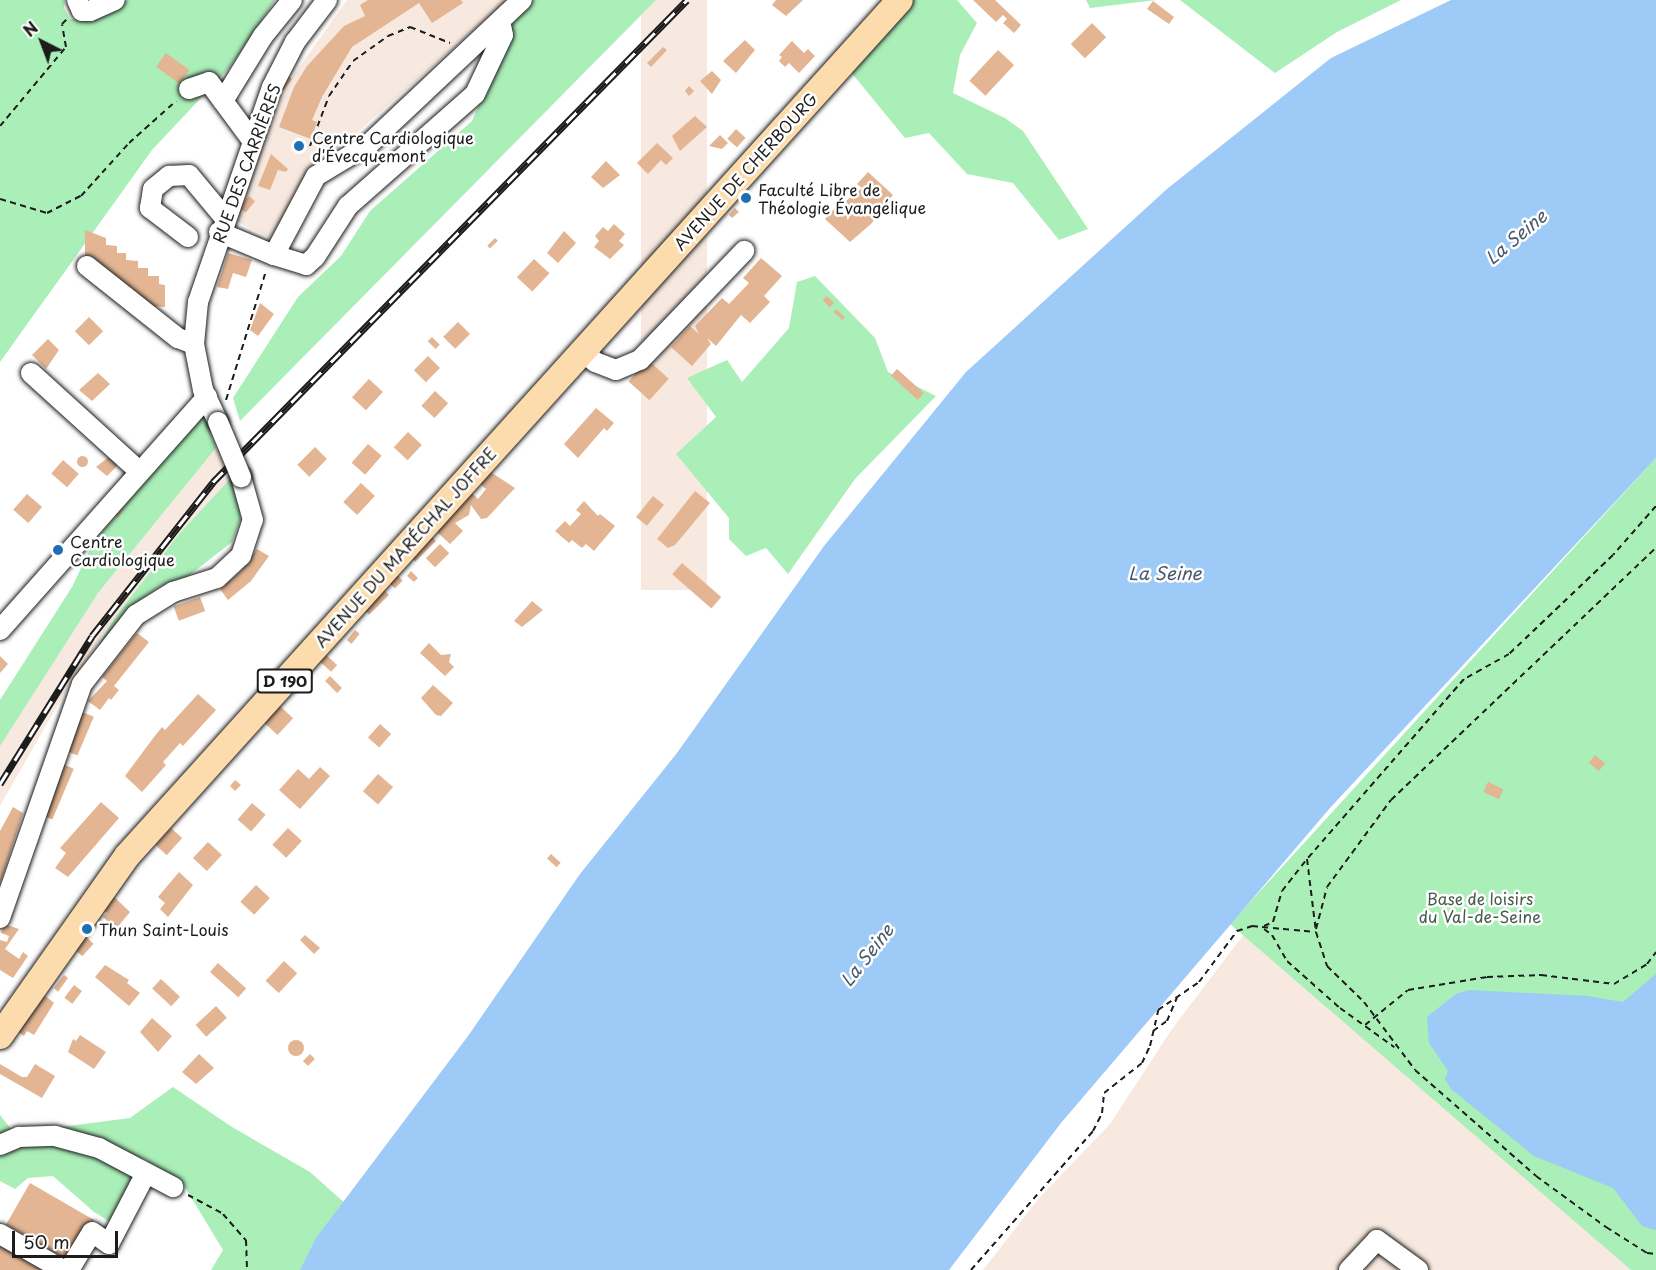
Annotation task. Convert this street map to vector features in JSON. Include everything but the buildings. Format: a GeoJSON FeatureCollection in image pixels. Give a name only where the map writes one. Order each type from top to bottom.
{"type":"FeatureCollection","features":[{"type":"Feature","properties":{"kind":"main road","name":"AVENUE DE CHERBOURG"},"geometry":{"type":"LineString","coordinates":[[585,345],[900,0]]}},
{"type":"Feature","properties":{"kind":"main road","name":"AVENUE DU MARÉCHAL JOFFRE"},"geometry":{"type":"LineString","coordinates":[[0,1036],[127,856],[585,345]]}},
{"type":"Feature","properties":{"kind":"street"},"geometry":{"type":"LineString","coordinates":[[78,4],[90,11],[115,0]]}},
{"type":"Feature","properties":{"kind":"street"},"geometry":{"type":"LineString","coordinates":[[223,101],[263,36],[292,0]]}},
{"type":"Feature","properties":{"kind":"street"},"geometry":{"type":"LineString","coordinates":[[274,255],[315,176],[369,144],[522,0]]}},
{"type":"Feature","properties":{"kind":"street","name":"RUE DES CARRIÈRES"},"geometry":{"type":"LineString","coordinates":[[0,918],[82,684],[136,615],[173,592],[217,579],[241,556],[253,520],[252,504],[207,397],[194,345],[198,302],[221,225],[251,139],[295,42],[321,2]]}},
{"type":"Feature","properties":{"kind":"street"},"geometry":{"type":"LineString","coordinates":[[188,237],[150,207],[153,189],[169,176],[189,175],[221,225],[274,255],[306,265],[315,257],[348,206],[474,94],[503,35],[500,21]]}},
{"type":"Feature","properties":{"kind":"street"},"geometry":{"type":"LineString","coordinates":[[189,89],[209,82],[251,139]]}},
{"type":"Feature","properties":{"kind":"street"},"geometry":{"type":"LineString","coordinates":[[585,345],[595,362],[616,370],[640,360],[744,250]]}},
{"type":"Feature","properties":{"kind":"street"},"geometry":{"type":"LineString","coordinates":[[87,266],[178,338],[194,345]]}},
{"type":"Feature","properties":{"kind":"street"},"geometry":{"type":"LineString","coordinates":[[31,373],[139,471]]}},
{"type":"Feature","properties":{"kind":"street"},"geometry":{"type":"LineString","coordinates":[[0,630],[207,397]]}},
{"type":"Feature","properties":{"kind":"street"},"geometry":{"type":"LineString","coordinates":[[0,1145],[19,1137],[55,1136],[99,1148],[173,1186]]}},
{"type":"Feature","properties":{"kind":"street"},"geometry":{"type":"LineString","coordinates":[[69,1270],[92,1232],[109,1244],[146,1173]]}},
{"type":"Feature","properties":{"kind":"street"},"geometry":{"type":"LineString","coordinates":[[0,1234],[63,1270]]}},
{"type":"Feature","properties":{"kind":"street"},"geometry":{"type":"LineString","coordinates":[[1349,1270],[1377,1239],[1418,1270]]}},
{"type":"Feature","properties":{"kind":"path"},"geometry":{"type":"LineString","coordinates":[[0,126],[66,46],[62,24],[78,4]]}},
{"type":"Feature","properties":{"kind":"path"},"geometry":{"type":"LineString","coordinates":[[310,146],[329,96],[353,61],[388,36],[410,27],[450,43],[458,41]]}},
{"type":"Feature","properties":{"kind":"path"},"geometry":{"type":"LineString","coordinates":[[0,199],[47,213],[81,196],[129,143],[189,89]]}},
{"type":"Feature","properties":{"kind":"path"},"geometry":{"type":"LineString","coordinates":[[218,422],[240,363],[258,286],[274,255]]}},
{"type":"Feature","properties":{"kind":"path"},"geometry":{"type":"LineString","coordinates":[[971,1270],[1093,1131],[1102,1113],[1104,1093],[1142,1063],[1158,1010],[1199,982],[1237,931],[1261,927],[1273,922],[1282,891],[1464,679],[1509,654],[1613,555],[1656,507]]}},
{"type":"Feature","properties":{"kind":"path"},"geometry":{"type":"LineString","coordinates":[[1316,932],[1327,887],[1391,800],[1656,548]]}},
{"type":"Feature","properties":{"kind":"path"},"geometry":{"type":"LineString","coordinates":[[1308,858],[1316,932],[1327,966],[1364,1002],[1373,1019],[1415,1070],[1536,1176],[1614,1232],[1647,1253],[1656,1254]]}},
{"type":"Feature","properties":{"kind":"path"},"geometry":{"type":"LineString","coordinates":[[1261,927],[1316,932]]}},
{"type":"Feature","properties":{"kind":"path"},"geometry":{"type":"LineString","coordinates":[[1261,927],[1272,935],[1287,961],[1398,1050]]}},
{"type":"Feature","properties":{"kind":"path"},"geometry":{"type":"LineString","coordinates":[[1365,1025],[1408,990],[1487,977],[1541,975],[1614,984],[1647,963],[1656,952]]}},
{"type":"Feature","properties":{"kind":"path"},"geometry":{"type":"LineString","coordinates":[[1152,1032],[1167,1021],[1177,998]]}},
{"type":"Feature","properties":{"kind":"path"},"geometry":{"type":"LineString","coordinates":[[173,1186],[223,1214],[246,1240],[247,1270]]}},
{"type":"Feature","properties":{"kind":"shaded area","name":"Centre Cardiologique d'Évecquemont"},"geometry":{"type":"Polygon","coordinates":[[[347,0],[508,0],[305,178],[272,239],[234,220],[266,114],[347,0]]]}},
{"type":"Feature","properties":{"kind":"shaded area"},"geometry":{"type":"Polygon","coordinates":[[[641,0],[707,0],[707,590],[641,590],[641,0]]]}},
{"type":"Feature","properties":{"kind":"shaded area"},"geometry":{"type":"Polygon","coordinates":[[[216,448],[230,479],[179,534],[114,619],[68,687],[0,806],[0,746],[35,686],[98,593],[216,448]]]}},
{"type":"Feature","properties":{"kind":"shaded area"},"geometry":{"type":"Polygon","coordinates":[[[1244,934],[1631,1270],[983,1270],[1039,1198],[1110,1124],[1172,1029],[1244,934]]]}},
{"type":"Feature","properties":{"kind":"green space"},"geometry":{"type":"Polygon","coordinates":[[[0,0],[65,0],[64,8],[70,19],[85,20],[128,0],[275,0],[230,67],[152,150],[0,362],[0,0]]]}},
{"type":"Feature","properties":{"kind":"green space"},"geometry":{"type":"Polygon","coordinates":[[[534,0],[656,0],[240,421],[233,398],[298,297],[341,256],[370,211],[472,121],[516,17],[534,0]]]}},
{"type":"Feature","properties":{"kind":"green space"},"geometry":{"type":"Polygon","coordinates":[[[912,0],[957,0],[977,23],[960,55],[953,93],[1005,118],[1023,131],[1088,229],[1059,240],[1013,183],[967,174],[929,133],[905,138],[850,71],[912,0]]]}},
{"type":"Feature","properties":{"kind":"green space"},"geometry":{"type":"Polygon","coordinates":[[[1086,0],[1156,0],[1090,8],[1086,0]]]}},
{"type":"Feature","properties":{"kind":"green space"},"geometry":{"type":"Polygon","coordinates":[[[1180,0],[1401,0],[1337,32],[1275,73],[1180,0]]]}},
{"type":"Feature","properties":{"kind":"green space"},"geometry":{"type":"Polygon","coordinates":[[[815,276],[875,338],[888,372],[936,396],[855,479],[788,574],[766,548],[746,556],[729,539],[729,518],[676,454],[716,417],[687,378],[727,360],[742,382],[789,328],[797,282],[815,276]]]}},
{"type":"Feature","properties":{"kind":"green space"},"geometry":{"type":"Polygon","coordinates":[[[202,410],[216,448],[98,593],[0,746],[0,700],[72,587],[93,543],[202,410]]]}},
{"type":"Feature","properties":{"kind":"green space","name":"Base de loisirs du Val-de-Seine"},"geometry":{"type":"Polygon","coordinates":[[[1656,458],[1656,1270],[1631,1270],[1230,924],[1656,458]]]}},
{"type":"Feature","properties":{"kind":"green space"},"geometry":{"type":"Polygon","coordinates":[[[230,479],[240,503],[240,520],[232,542],[187,577],[159,587],[128,608],[85,667],[114,619],[179,534],[230,479]]]}},
{"type":"Feature","properties":{"kind":"green space"},"geometry":{"type":"Polygon","coordinates":[[[173,1087],[232,1127],[310,1172],[356,1213],[342,1270],[211,1270],[223,1250],[183,1184],[143,1158],[112,1223],[94,1212],[53,1176],[28,1178],[15,1189],[0,1181],[0,1115],[14,1133],[130,1118],[173,1087]]]}},
{"type":"Feature","properties":{"kind":"water","name":"La Seine"},"geometry":{"type":"Polygon","coordinates":[[[1451,0],[1656,0],[1656,458],[1330,808],[1061,1123],[949,1270],[300,1270],[316,1238],[468,1036],[580,874],[677,753],[824,546],[966,372],[1167,189],[1331,58],[1451,0]]]}},
{"type":"Feature","properties":{"kind":"water"},"geometry":{"type":"Polygon","coordinates":[[[1656,974],[1655,1230],[1642,1226],[1613,1188],[1534,1156],[1451,1089],[1445,1079],[1448,1071],[1429,1043],[1427,1017],[1456,994],[1469,990],[1587,996],[1623,1002],[1656,974]]]}},
{"type":"Feature","properties":{"kind":"railway"},"geometry":{"type":"LineString","coordinates":[[0,784],[92,636],[213,482],[687,0]]}},
{"type":"Feature","properties":{"kind":"place","name":"Centre Cardiologique d'Évecquemont"},"geometry":{"type":"Point","coordinates":[299,146]}},
{"type":"Feature","properties":{"kind":"place","name":"Faculté Libre de Théologie Évangélique"},"geometry":{"type":"Point","coordinates":[746,198]}},
{"type":"Feature","properties":{"kind":"place","name":"Centre Cardiologique"},"geometry":{"type":"Point","coordinates":[58,550]}},
{"type":"Feature","properties":{"kind":"place","name":"Thun Saint-Louis"},"geometry":{"type":"Point","coordinates":[87,929]}}]}
